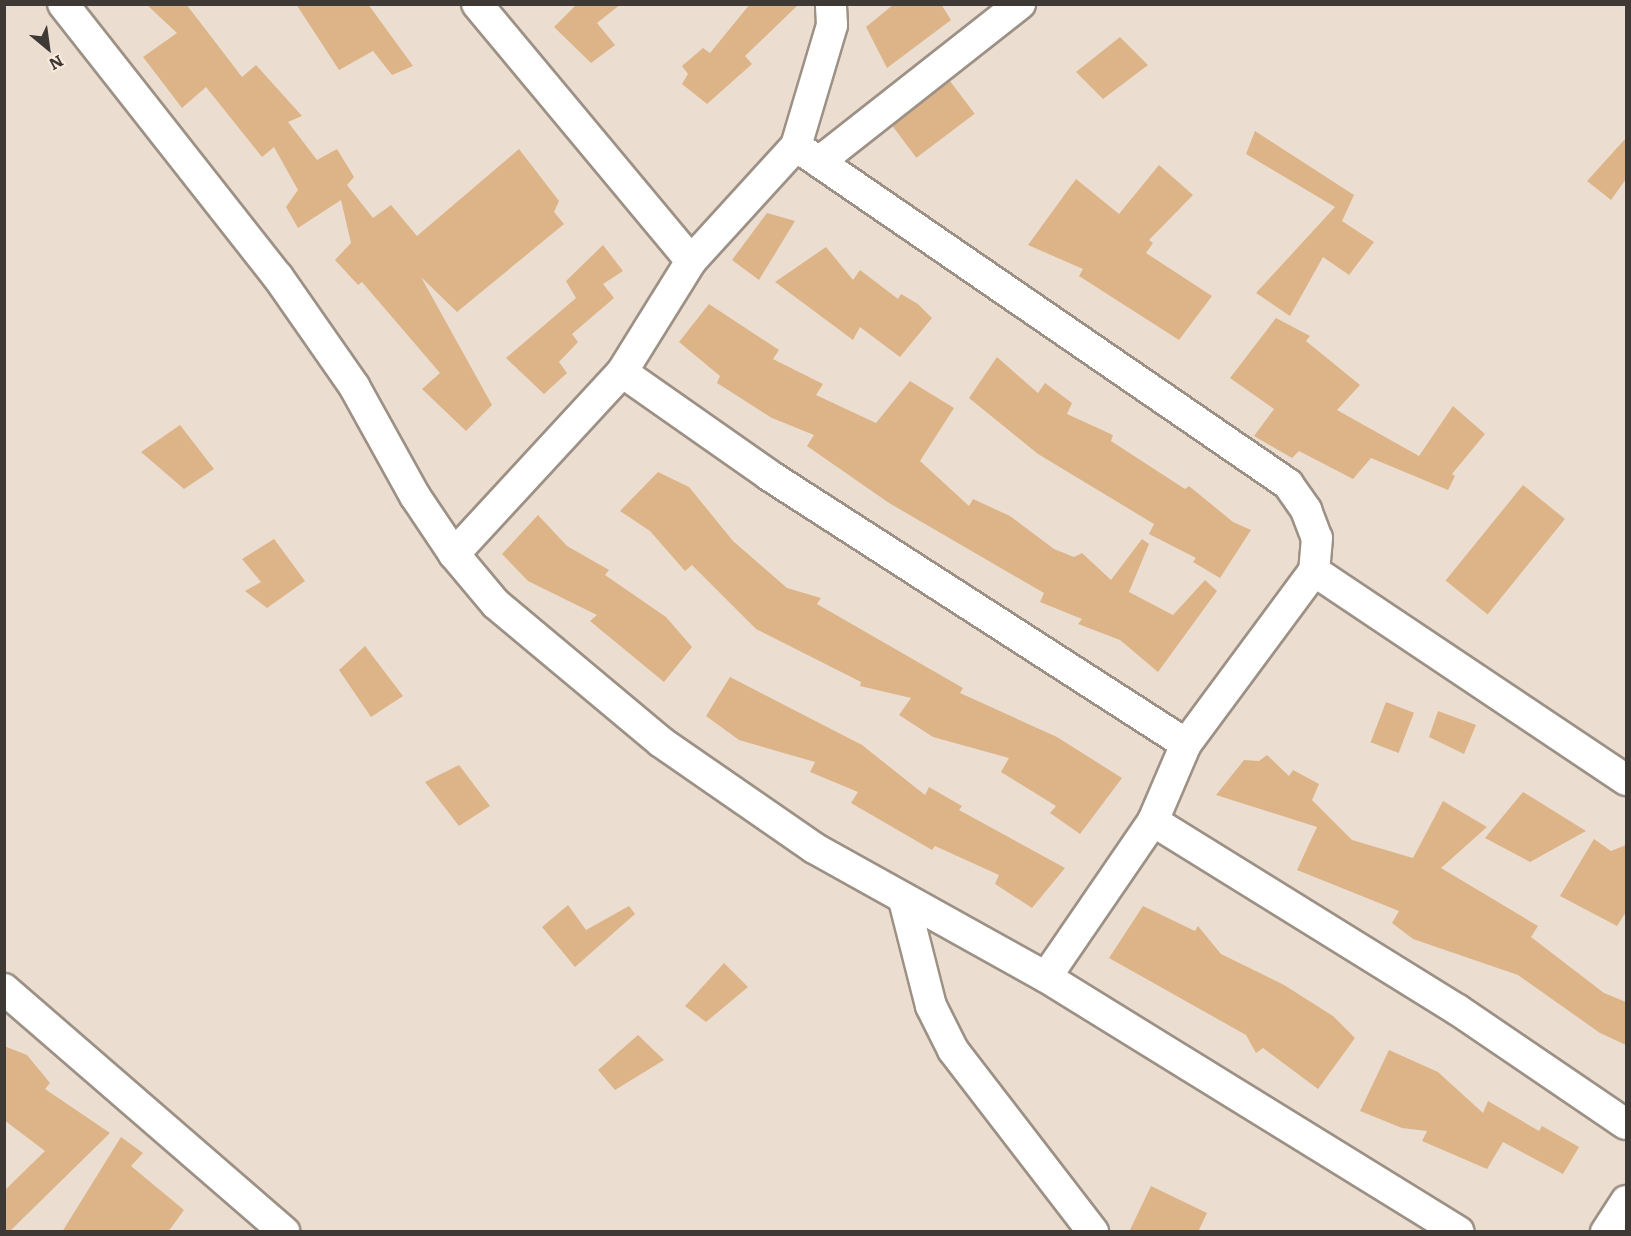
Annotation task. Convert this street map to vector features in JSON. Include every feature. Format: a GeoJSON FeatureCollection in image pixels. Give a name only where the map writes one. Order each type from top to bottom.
{"type":"FeatureCollection","features":[{"type":"Feature","properties":{"kind":"street"},"geometry":{"type":"LineString","coordinates":[[63,4],[278,277],[354,386],[415,496],[454,554],[496,604],[661,742],[814,848],[1046,977],[1459,1232]]}},
{"type":"Feature","properties":{"kind":"street"},"geometry":{"type":"LineString","coordinates":[[477,4],[691,261]]}},
{"type":"Feature","properties":{"kind":"street"},"geometry":{"type":"LineString","coordinates":[[807,154],[832,25],[831,4]]}},
{"type":"Feature","properties":{"kind":"street"},"geometry":{"type":"LineString","coordinates":[[454,554],[622,372],[691,261],[807,154],[1020,4]]}},
{"type":"Feature","properties":{"kind":"street"},"geometry":{"type":"LineString","coordinates":[[807,154],[1288,484],[1306,510],[1317,538],[1314,571],[1186,744],[1152,821],[1046,977]]}},
{"type":"Feature","properties":{"kind":"street"},"geometry":{"type":"LineString","coordinates":[[622,372],[769,475],[1186,744]]}},
{"type":"Feature","properties":{"kind":"street"},"geometry":{"type":"LineString","coordinates":[[1314,571],[1626,780]]}},
{"type":"Feature","properties":{"kind":"street"},"geometry":{"type":"LineString","coordinates":[[1152,821],[1458,1010],[1626,1124]]}},
{"type":"Feature","properties":{"kind":"street"},"geometry":{"type":"LineString","coordinates":[[904,900],[931,1006],[953,1050],[1093,1232]]}},
{"type":"Feature","properties":{"kind":"street"},"geometry":{"type":"LineString","coordinates":[[4,989],[285,1232]]}},
{"type":"Feature","properties":{"kind":"street"},"geometry":{"type":"LineString","coordinates":[[1606,1232],[1626,1201]]}},
{"type":"Feature","properties":{"kind":"building"},"geometry":{"type":"Polygon","coordinates":[[[146,4],[186,4],[242,77],[256,65],[302,116],[288,122],[317,160],[337,149],[354,177],[347,185],[373,218],[391,205],[417,236],[519,149],[559,201],[554,212],[564,224],[457,312],[421,277],[492,405],[466,431],[422,389],[440,373],[362,282],[358,285],[335,260],[351,243],[341,200],[298,228],[286,207],[298,190],[274,147],[262,157],[206,87],[182,108],[143,57],[177,33],[146,4]]]}},
{"type":"Feature","properties":{"kind":"building"},"geometry":{"type":"Polygon","coordinates":[[[296,4],[368,4],[413,66],[392,75],[373,51],[339,70],[296,4]]]}},
{"type":"Feature","properties":{"kind":"building"},"geometry":{"type":"Polygon","coordinates":[[[577,4],[621,4],[597,23],[615,45],[591,63],[554,27],[577,4]]]}},
{"type":"Feature","properties":{"kind":"building"},"geometry":{"type":"Polygon","coordinates":[[[750,4],[799,4],[745,56],[752,64],[707,104],[682,84],[688,74],[682,66],[703,48],[710,53],[750,4]]]}},
{"type":"Feature","properties":{"kind":"building"},"geometry":{"type":"Polygon","coordinates":[[[894,4],[941,4],[951,20],[887,68],[866,27],[894,4]]]}},
{"type":"Feature","properties":{"kind":"building"},"geometry":{"type":"Polygon","coordinates":[[[1120,37],[1148,65],[1103,99],[1076,72],[1120,37]]]}},
{"type":"Feature","properties":{"kind":"building"},"geometry":{"type":"Polygon","coordinates":[[[950,81],[975,114],[916,158],[892,125],[950,81]]]}},
{"type":"Feature","properties":{"kind":"building"},"geometry":{"type":"Polygon","coordinates":[[[1255,131],[1354,195],[1342,221],[1374,242],[1349,275],[1323,257],[1290,316],[1256,293],[1335,207],[1246,154],[1255,131]]]}},
{"type":"Feature","properties":{"kind":"building"},"geometry":{"type":"Polygon","coordinates":[[[1626,138],[1626,179],[1611,200],[1587,181],[1626,138]]]}},
{"type":"Feature","properties":{"kind":"building"},"geometry":{"type":"Polygon","coordinates":[[[1159,165],[1193,195],[1149,240],[1153,243],[1146,253],[1212,296],[1179,340],[1079,276],[1083,269],[1028,245],[1076,179],[1119,214],[1159,165]]]}},
{"type":"Feature","properties":{"kind":"building"},"geometry":{"type":"Polygon","coordinates":[[[767,213],[795,221],[759,280],[732,260],[767,213]]]}},
{"type":"Feature","properties":{"kind":"building"},"geometry":{"type":"Polygon","coordinates":[[[603,245],[623,271],[603,284],[614,298],[572,334],[578,342],[559,362],[567,373],[544,394],[506,358],[576,298],[566,281],[603,245]]]}},
{"type":"Feature","properties":{"kind":"building"},"geometry":{"type":"Polygon","coordinates":[[[826,247],[853,280],[860,270],[898,299],[901,294],[918,304],[932,318],[900,357],[860,327],[853,340],[775,282],[826,247]]]}},
{"type":"Feature","properties":{"kind":"building"},"geometry":{"type":"Polygon","coordinates":[[[709,304],[779,350],[773,359],[823,384],[816,395],[876,423],[910,381],[954,408],[920,461],[969,506],[973,499],[1010,516],[1054,549],[1074,557],[1082,553],[1111,580],[1142,539],[1149,544],[1129,592],[1173,615],[1205,580],[1217,591],[1158,672],[1120,640],[1078,624],[1082,619],[1040,602],[1044,593],[889,503],[807,446],[814,435],[772,418],[717,383],[720,376],[679,342],[709,304]]]}},
{"type":"Feature","properties":{"kind":"building"},"geometry":{"type":"Polygon","coordinates":[[[1276,318],[1310,336],[1306,341],[1360,385],[1337,410],[1419,456],[1453,406],[1485,434],[1452,474],[1455,476],[1448,490],[1371,458],[1353,479],[1299,451],[1292,458],[1254,436],[1274,409],[1230,378],[1276,318]]]}},
{"type":"Feature","properties":{"kind":"building"},"geometry":{"type":"Polygon","coordinates":[[[997,357],[1038,393],[1045,383],[1072,403],[1067,414],[1113,435],[1111,441],[1185,489],[1189,486],[1233,522],[1251,530],[1220,578],[1193,562],[1196,558],[1149,534],[1154,524],[1038,454],[969,398],[997,357]]]}},
{"type":"Feature","properties":{"kind":"building"},"geometry":{"type":"Polygon","coordinates":[[[180,425],[214,469],[184,489],[141,452],[180,425]]]}},
{"type":"Feature","properties":{"kind":"building"},"geometry":{"type":"Polygon","coordinates":[[[658,472],[689,487],[733,541],[787,588],[821,598],[817,604],[963,688],[960,693],[1057,737],[1122,778],[1080,834],[1050,813],[1056,806],[1001,772],[1009,758],[933,737],[899,715],[911,698],[860,686],[861,682],[756,629],[692,565],[685,571],[650,531],[620,511],[658,472]]]}},
{"type":"Feature","properties":{"kind":"building"},"geometry":{"type":"Polygon","coordinates":[[[1523,485],[1565,519],[1488,615],[1446,581],[1523,485]]]}},
{"type":"Feature","properties":{"kind":"building"},"geometry":{"type":"Polygon","coordinates":[[[538,515],[567,546],[609,570],[605,575],[666,617],[692,647],[664,682],[590,621],[597,615],[528,581],[502,554],[538,515]]]}},
{"type":"Feature","properties":{"kind":"building"},"geometry":{"type":"Polygon","coordinates":[[[274,539],[305,581],[267,608],[245,591],[261,582],[242,559],[274,539]]]}},
{"type":"Feature","properties":{"kind":"building"},"geometry":{"type":"Polygon","coordinates":[[[365,646],[403,696],[371,717],[339,670],[365,646]]]}},
{"type":"Feature","properties":{"kind":"building"},"geometry":{"type":"Polygon","coordinates":[[[730,677],[862,745],[925,795],[929,787],[962,806],[959,810],[1065,868],[1032,908],[995,884],[999,875],[935,846],[932,850],[851,803],[858,792],[810,772],[815,762],[739,740],[706,716],[730,677]]]}},
{"type":"Feature","properties":{"kind":"building"},"geometry":{"type":"Polygon","coordinates":[[[1386,702],[1414,713],[1399,753],[1371,742],[1386,702]]]}},
{"type":"Feature","properties":{"kind":"building"},"geometry":{"type":"Polygon","coordinates":[[[1438,711],[1476,725],[1464,754],[1429,737],[1438,711]]]}},
{"type":"Feature","properties":{"kind":"building"},"geometry":{"type":"Polygon","coordinates":[[[1267,755],[1289,776],[1293,770],[1319,784],[1312,800],[1352,840],[1413,858],[1443,801],[1487,827],[1441,868],[1538,926],[1531,937],[1604,993],[1626,1002],[1626,1045],[1600,1033],[1518,975],[1413,939],[1392,923],[1399,911],[1297,870],[1317,827],[1216,795],[1244,760],[1259,761],[1267,755]]]}},
{"type":"Feature","properties":{"kind":"building"},"geometry":{"type":"Polygon","coordinates":[[[459,765],[490,806],[459,826],[425,782],[459,765]]]}},
{"type":"Feature","properties":{"kind":"building"},"geometry":{"type":"Polygon","coordinates":[[[1523,792],[1586,831],[1530,862],[1485,838],[1523,792]]]}},
{"type":"Feature","properties":{"kind":"building"},"geometry":{"type":"Polygon","coordinates":[[[1594,839],[1611,851],[1626,845],[1626,912],[1617,926],[1560,896],[1594,839]]]}},
{"type":"Feature","properties":{"kind":"building"},"geometry":{"type":"Polygon","coordinates":[[[568,905],[586,930],[629,906],[635,914],[575,967],[542,927],[568,905]]]}},
{"type":"Feature","properties":{"kind":"building"},"geometry":{"type":"Polygon","coordinates":[[[1143,906],[1195,931],[1198,926],[1221,954],[1284,985],[1333,1016],[1355,1038],[1318,1089],[1263,1048],[1256,1053],[1246,1035],[1109,958],[1143,906]]]}},
{"type":"Feature","properties":{"kind":"building"},"geometry":{"type":"Polygon","coordinates":[[[724,963],[748,987],[706,1022],[685,1006],[724,963]]]}},
{"type":"Feature","properties":{"kind":"building"},"geometry":{"type":"Polygon","coordinates":[[[638,1035],[664,1060],[615,1090],[598,1070],[638,1035]]]}},
{"type":"Feature","properties":{"kind":"building"},"geometry":{"type":"Polygon","coordinates":[[[4,1046],[27,1055],[50,1083],[45,1089],[110,1133],[9,1232],[4,1232],[4,1191],[45,1151],[4,1120],[4,1046]]]}},
{"type":"Feature","properties":{"kind":"building"},"geometry":{"type":"Polygon","coordinates":[[[1389,1050],[1438,1072],[1483,1113],[1488,1101],[1539,1131],[1542,1126],[1579,1147],[1563,1174],[1503,1142],[1487,1169],[1422,1141],[1427,1131],[1402,1128],[1360,1111],[1389,1050]]]}},
{"type":"Feature","properties":{"kind":"building"},"geometry":{"type":"Polygon","coordinates":[[[121,1137],[143,1153],[131,1166],[184,1210],[168,1232],[62,1232],[121,1137]]]}},
{"type":"Feature","properties":{"kind":"building"},"geometry":{"type":"Polygon","coordinates":[[[1151,1186],[1207,1213],[1198,1232],[1129,1232],[1151,1186]]]}}]}
